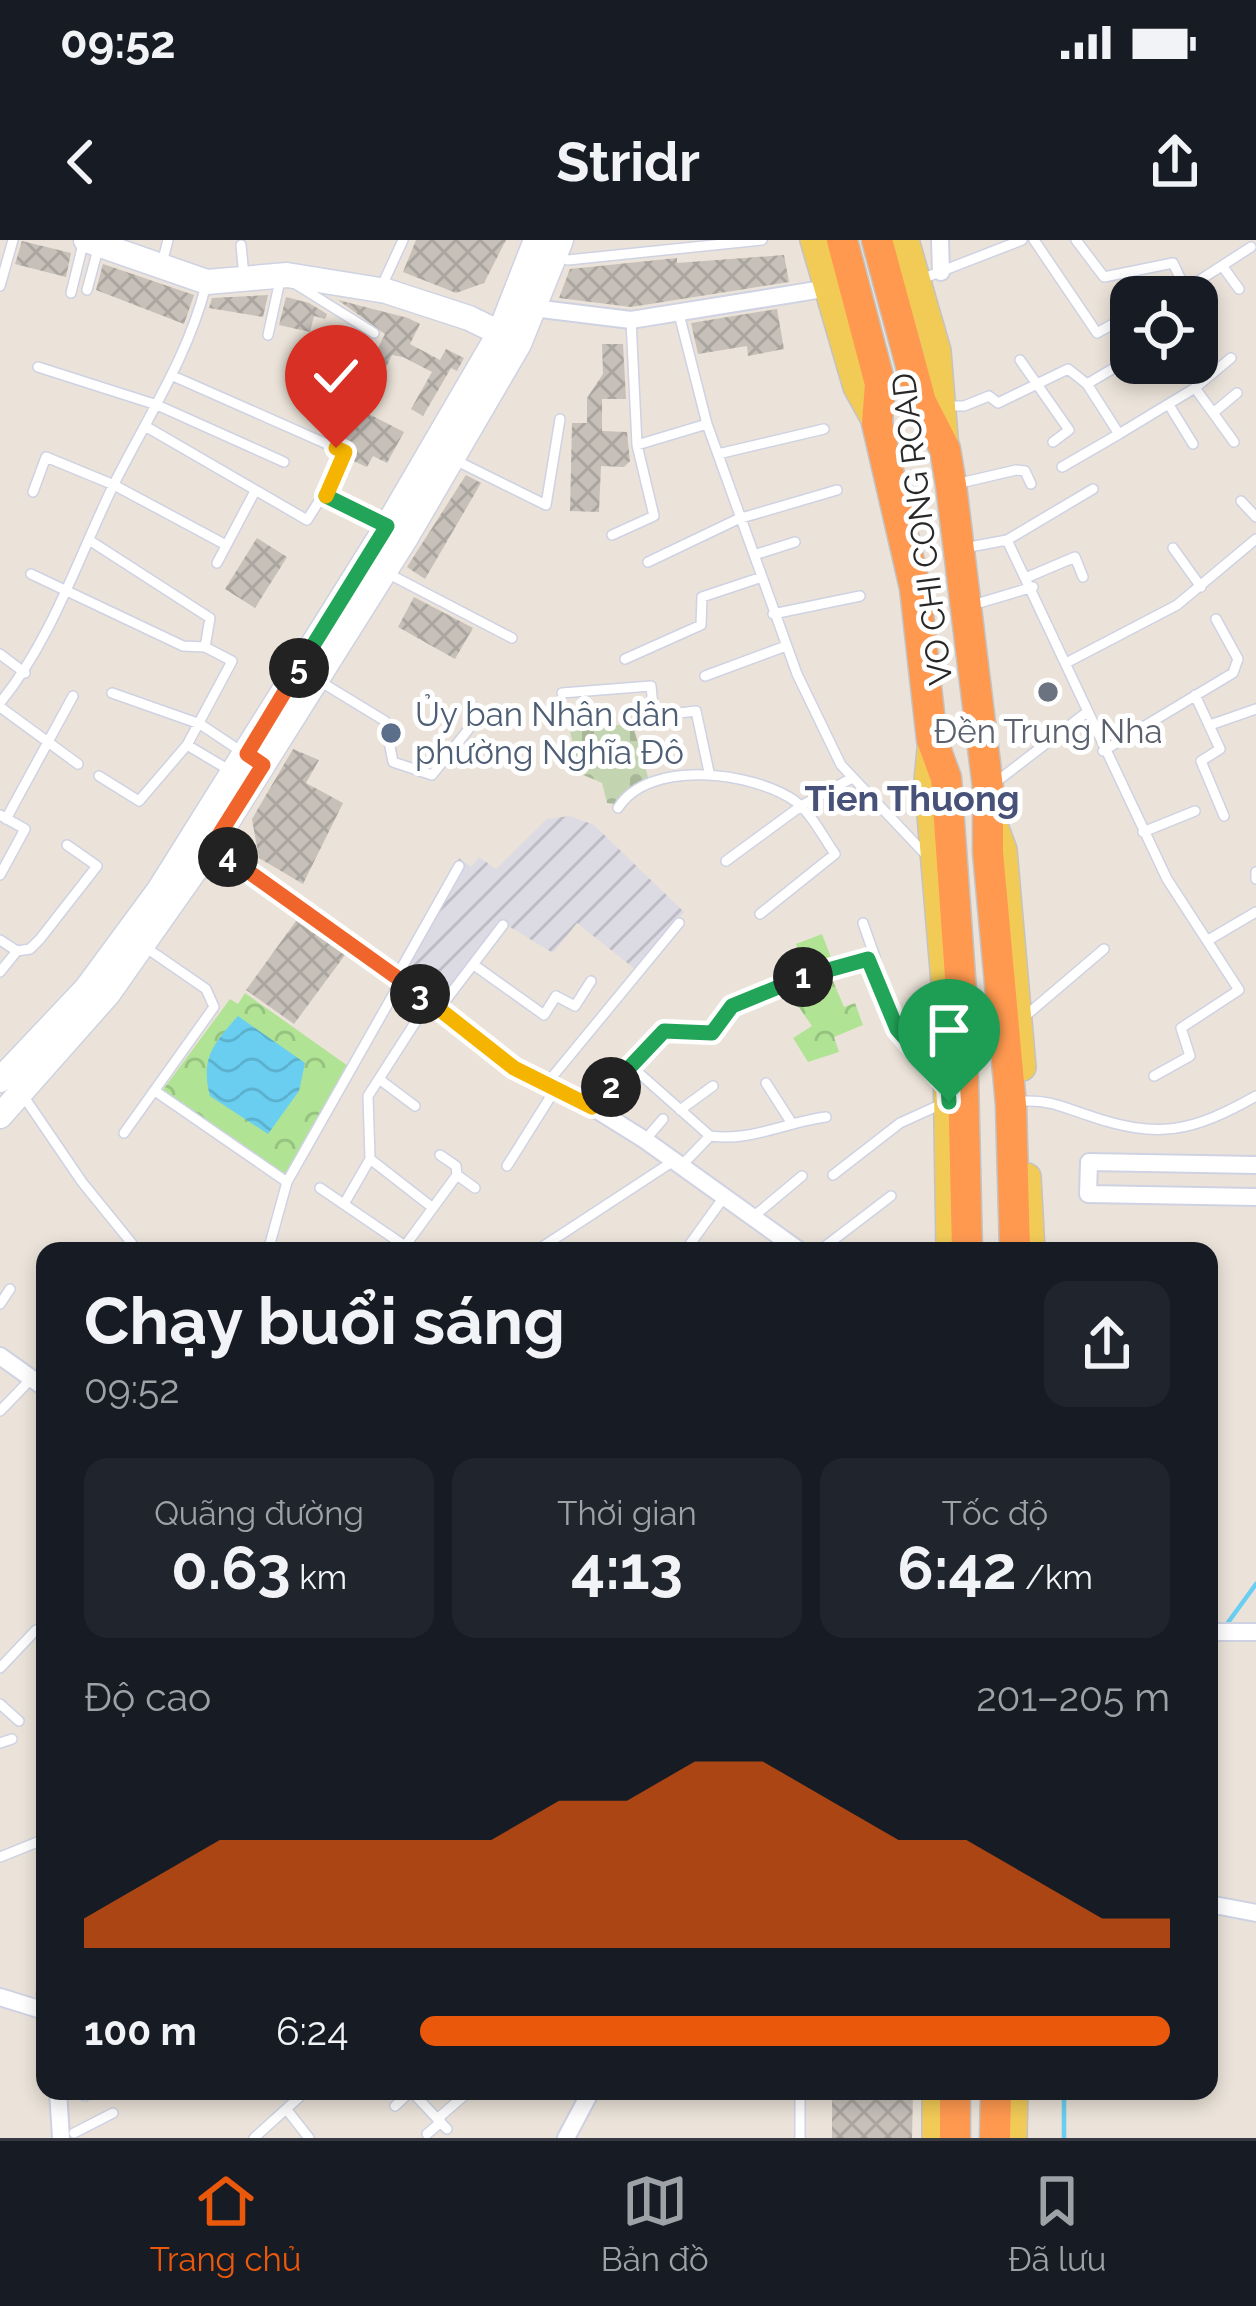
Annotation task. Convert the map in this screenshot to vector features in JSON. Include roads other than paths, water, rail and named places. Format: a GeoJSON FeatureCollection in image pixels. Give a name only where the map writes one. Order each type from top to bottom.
{"type":"FeatureCollection","features":[{"type":"Feature","properties":{"kind":"highway"},"geometry":{"type":"LineString","coordinates":[[842,240],[880,384],[880,435]]}},
{"type":"Feature","properties":{"kind":"highway"},"geometry":{"type":"LineString","coordinates":[[877,240],[921,402],[945,449]]}},
{"type":"Feature","properties":{"kind":"highway","name":"VO CHI CONG ROAD"},"geometry":{"type":"LineString","coordinates":[[880,435],[915,588],[932,740],[946,778],[958,931],[967,1242]]}},
{"type":"Feature","properties":{"kind":"highway","name":"VO CHI CONG ROAD"},"geometry":{"type":"LineString","coordinates":[[945,449],[989,800],[988,852],[1005,1008],[1015,1242]]}},
{"type":"Feature","properties":{"kind":"highway"},"geometry":{"type":"LineString","coordinates":[[955,2100],[955,2138]]}},
{"type":"Feature","properties":{"kind":"highway"},"geometry":{"type":"LineString","coordinates":[[995,2138],[996,2100]]}},
{"type":"Feature","properties":{"kind":"main road","name":"VO CHI CONG ROAD"},"geometry":{"type":"LineString","coordinates":[[814,240],[856,387],[880,435]]}},
{"type":"Feature","properties":{"kind":"main road"},"geometry":{"type":"LineString","coordinates":[[90,241],[165,251],[207,282],[284,275],[380,290],[435,317],[509,338]]}},
{"type":"Feature","properties":{"kind":"main road"},"geometry":{"type":"LineString","coordinates":[[33,1057],[212,846],[248,764],[317,679],[384,572],[509,338],[533,308],[542,244]]}},
{"type":"Feature","properties":{"kind":"main road"},"geometry":{"type":"LineString","coordinates":[[0,1116],[6,1076],[33,1057],[146,946],[168,896],[248,764],[453,459],[509,338],[542,244]]}},
{"type":"Feature","properties":{"kind":"main road","name":"VO CHI CONG ROAD"},"geometry":{"type":"LineString","coordinates":[[921,258],[944,406],[945,449]]}},
{"type":"Feature","properties":{"kind":"main road","name":"VO CHI CONG ROAD"},"geometry":{"type":"LineString","coordinates":[[932,740],[928,857],[949,1094],[950,1242]]}},
{"type":"Feature","properties":{"kind":"main road","name":"VO CHI CONG ROAD"},"geometry":{"type":"LineString","coordinates":[[989,800],[1003,850],[1031,1242]]}},
{"type":"Feature","properties":{"kind":"main road"},"geometry":{"type":"LineString","coordinates":[[936,2100],[936,2138]]}},
{"type":"Feature","properties":{"kind":"main road"},"geometry":{"type":"LineString","coordinates":[[1013,2138],[1014,2100]]}},
{"type":"Feature","properties":{"kind":"street"},"geometry":{"type":"LineString","coordinates":[[921,258],[940,240]]}},
{"type":"Feature","properties":{"kind":"street"},"geometry":{"type":"LineString","coordinates":[[533,308],[631,320],[829,288]]}},
{"type":"Feature","properties":{"kind":"street"},"geometry":{"type":"LineString","coordinates":[[212,846],[399,978],[514,1068],[645,1140],[788,1242]]}},
{"type":"Feature","properties":{"kind":"street"},"geometry":{"type":"LineString","coordinates":[[1256,1165],[1089,1162],[1088,1194],[1256,1197]]}},
{"type":"Feature","properties":{"kind":"street"},"geometry":{"type":"LineString","coordinates":[[768,1242],[775,1232]]}},
{"type":"Feature","properties":{"kind":"street"},"geometry":{"type":"LineString","coordinates":[[0,1356],[36,1381]]}},
{"type":"Feature","properties":{"kind":"street"},"geometry":{"type":"LineString","coordinates":[[1218,1632],[1256,1632]]}},
{"type":"Feature","properties":{"kind":"street"},"geometry":{"type":"LineString","coordinates":[[1218,1906],[1256,1912]]}},
{"type":"Feature","properties":{"kind":"street"},"geometry":{"type":"LineString","coordinates":[[0,1996],[36,2006]]}},
{"type":"Feature","properties":{"kind":"street"},"geometry":{"type":"LineString","coordinates":[[60,2100],[69,2134]]}},
{"type":"Feature","properties":{"kind":"street"},"geometry":{"type":"LineString","coordinates":[[566,2138],[586,2100]]}},
{"type":"Feature","properties":{"kind":"lane"},"geometry":{"type":"LineString","coordinates":[[0,286],[13,240]]}},
{"type":"Feature","properties":{"kind":"lane"},"geometry":{"type":"LineString","coordinates":[[380,290],[403,240]]}},
{"type":"Feature","properties":{"kind":"lane"},"geometry":{"type":"LineString","coordinates":[[542,244],[568,260],[762,240]]}},
{"type":"Feature","properties":{"kind":"lane"},"geometry":{"type":"LineString","coordinates":[[921,258],[1022,240]]}},
{"type":"Feature","properties":{"kind":"lane"},"geometry":{"type":"LineString","coordinates":[[1034,240],[1096,333],[1110,326]]}},
{"type":"Feature","properties":{"kind":"lane"},"geometry":{"type":"LineString","coordinates":[[1076,240],[1098,275],[1145,272],[1173,263],[1179,276]]}},
{"type":"Feature","properties":{"kind":"lane"},"geometry":{"type":"LineString","coordinates":[[87,290],[90,241]]}},
{"type":"Feature","properties":{"kind":"lane"},"geometry":{"type":"LineString","coordinates":[[71,292],[90,241]]}},
{"type":"Feature","properties":{"kind":"lane"},"geometry":{"type":"LineString","coordinates":[[241,245],[244,281]]}},
{"type":"Feature","properties":{"kind":"lane"},"geometry":{"type":"LineString","coordinates":[[1211,276],[1251,248]]}},
{"type":"Feature","properties":{"kind":"lane"},"geometry":{"type":"LineString","coordinates":[[1223,267],[1239,289]]}},
{"type":"Feature","properties":{"kind":"lane"},"geometry":{"type":"LineString","coordinates":[[268,335],[284,275],[322,304],[374,333]]}},
{"type":"Feature","properties":{"kind":"lane"},"geometry":{"type":"LineString","coordinates":[[78,764],[43,743],[0,705],[25,673],[114,485],[173,376],[207,282]]}},
{"type":"Feature","properties":{"kind":"lane"},"geometry":{"type":"LineString","coordinates":[[680,314],[707,424],[739,519],[822,728],[852,778],[928,857]]}},
{"type":"Feature","properties":{"kind":"lane"},"geometry":{"type":"LineString","coordinates":[[612,535],[654,516],[637,445],[631,320]]}},
{"type":"Feature","properties":{"kind":"lane"},"geometry":{"type":"LineString","coordinates":[[1062,466],[1169,405],[1231,358]]}},
{"type":"Feature","properties":{"kind":"lane"},"geometry":{"type":"LineString","coordinates":[[1020,360],[1070,430],[1053,442]]}},
{"type":"Feature","properties":{"kind":"lane"},"geometry":{"type":"LineString","coordinates":[[38,367],[157,405],[284,462]]}},
{"type":"Feature","properties":{"kind":"lane"},"geometry":{"type":"LineString","coordinates":[[944,406],[964,406],[989,396],[998,403],[1036,380],[1068,369],[1087,384],[1119,434]]}},
{"type":"Feature","properties":{"kind":"lane"},"geometry":{"type":"LineString","coordinates":[[1087,384],[1110,370]]}},
{"type":"Feature","properties":{"kind":"lane"},"geometry":{"type":"LineString","coordinates":[[145,426],[307,520],[323,495],[345,452],[173,376]]}},
{"type":"Feature","properties":{"kind":"lane"},"geometry":{"type":"LineString","coordinates":[[1195,388],[1234,442]]}},
{"type":"Feature","properties":{"kind":"lane"},"geometry":{"type":"LineString","coordinates":[[1213,413],[1237,392]]}},
{"type":"Feature","properties":{"kind":"lane"},"geometry":{"type":"LineString","coordinates":[[1169,405],[1193,444]]}},
{"type":"Feature","properties":{"kind":"lane"},"geometry":{"type":"LineString","coordinates":[[453,459],[546,506],[560,419]]}},
{"type":"Feature","properties":{"kind":"lane"},"geometry":{"type":"LineString","coordinates":[[637,445],[707,424]]}},
{"type":"Feature","properties":{"kind":"lane"},"geometry":{"type":"LineString","coordinates":[[718,454],[824,429]]}},
{"type":"Feature","properties":{"kind":"lane"},"geometry":{"type":"LineString","coordinates":[[33,492],[46,457],[114,485],[226,544]]}},
{"type":"Feature","properties":{"kind":"lane"},"geometry":{"type":"LineString","coordinates":[[951,485],[1016,470],[1025,471],[1030,484]]}},
{"type":"Feature","properties":{"kind":"lane"},"geometry":{"type":"LineString","coordinates":[[959,549],[1007,539],[1093,489]]}},
{"type":"Feature","properties":{"kind":"lane"},"geometry":{"type":"LineString","coordinates":[[648,562],[739,519],[837,490]]}},
{"type":"Feature","properties":{"kind":"lane"},"geometry":{"type":"LineString","coordinates":[[217,563],[254,493]]}},
{"type":"Feature","properties":{"kind":"lane"},"geometry":{"type":"LineString","coordinates":[[323,495],[403,534]]}},
{"type":"Feature","properties":{"kind":"lane"},"geometry":{"type":"LineString","coordinates":[[1240,501],[1256,518]]}},
{"type":"Feature","properties":{"kind":"lane"},"geometry":{"type":"LineString","coordinates":[[1007,539],[1167,879],[1239,990]]}},
{"type":"Feature","properties":{"kind":"lane"},"geometry":{"type":"LineString","coordinates":[[1066,663],[1147,623],[1201,587],[1256,539]]}},
{"type":"Feature","properties":{"kind":"lane"},"geometry":{"type":"LineString","coordinates":[[89,540],[210,618],[205,646]]}},
{"type":"Feature","properties":{"kind":"lane"},"geometry":{"type":"LineString","coordinates":[[754,555],[796,542]]}},
{"type":"Feature","properties":{"kind":"lane"},"geometry":{"type":"LineString","coordinates":[[1173,548],[1201,587]]}},
{"type":"Feature","properties":{"kind":"lane"},"geometry":{"type":"LineString","coordinates":[[967,607],[1030,582],[1075,557],[1083,577]]}},
{"type":"Feature","properties":{"kind":"lane"},"geometry":{"type":"LineString","coordinates":[[384,572],[512,638]]}},
{"type":"Feature","properties":{"kind":"lane"},"geometry":{"type":"LineString","coordinates":[[31,574],[183,646],[205,646],[232,661],[187,745],[140,801],[99,776]]}},
{"type":"Feature","properties":{"kind":"lane"},"geometry":{"type":"LineString","coordinates":[[625,659],[701,625],[702,597],[762,577]]}},
{"type":"Feature","properties":{"kind":"lane"},"geometry":{"type":"LineString","coordinates":[[773,614],[860,596]]}},
{"type":"Feature","properties":{"kind":"lane"},"geometry":{"type":"LineString","coordinates":[[1103,751],[1233,673],[1238,663],[1216,619]]}},
{"type":"Feature","properties":{"kind":"lane"},"geometry":{"type":"LineString","coordinates":[[705,676],[786,646]]}},
{"type":"Feature","properties":{"kind":"lane"},"geometry":{"type":"LineString","coordinates":[[0,654],[25,673]]}},
{"type":"Feature","properties":{"kind":"lane"},"geometry":{"type":"LineString","coordinates":[[317,679],[385,721],[393,762],[432,775],[480,716]]}},
{"type":"Feature","properties":{"kind":"lane"},"geometry":{"type":"LineString","coordinates":[[562,693],[651,686],[654,716],[697,711],[709,772]]}},
{"type":"Feature","properties":{"kind":"lane"},"geometry":{"type":"LineString","coordinates":[[112,693],[200,724],[248,764]]}},
{"type":"Feature","properties":{"kind":"lane"},"geometry":{"type":"LineString","coordinates":[[1195,695],[1220,749],[1201,761],[1224,816]]}},
{"type":"Feature","properties":{"kind":"lane"},"geometry":{"type":"LineString","coordinates":[[0,874],[25,829],[3,817],[73,696]]}},
{"type":"Feature","properties":{"kind":"lane"},"geometry":{"type":"LineString","coordinates":[[1210,724],[1256,709]]}},
{"type":"Feature","properties":{"kind":"lane"},"geometry":{"type":"LineString","coordinates":[[989,800],[1087,712]]}},
{"type":"Feature","properties":{"kind":"lane"},"geometry":{"type":"LineString","coordinates":[[187,745],[248,764]]}},
{"type":"Feature","properties":{"kind":"lane"},"geometry":{"type":"LineString","coordinates":[[618,808],[643,787],[709,772],[755,783],[801,806],[835,854],[760,914]]}},
{"type":"Feature","properties":{"kind":"lane"},"geometry":{"type":"LineString","coordinates":[[726,861],[801,806],[852,778]]}},
{"type":"Feature","properties":{"kind":"lane"},"geometry":{"type":"LineString","coordinates":[[1143,832],[1195,811]]}},
{"type":"Feature","properties":{"kind":"lane"},"geometry":{"type":"LineString","coordinates":[[0,940],[17,951],[30,950],[97,866],[67,845]]}},
{"type":"Feature","properties":{"kind":"lane"},"geometry":{"type":"LineString","coordinates":[[270,1242],[287,1182],[459,866]]}},
{"type":"Feature","properties":{"kind":"lane"},"geometry":{"type":"LineString","coordinates":[[1210,939],[1256,912]]}},
{"type":"Feature","properties":{"kind":"lane"},"geometry":{"type":"LineString","coordinates":[[592,1107],[664,1031],[712,1033],[732,1006],[791,981],[875,957],[863,922]]}},
{"type":"Feature","properties":{"kind":"lane"},"geometry":{"type":"LineString","coordinates":[[507,1166],[552,1085],[679,923]]}},
{"type":"Feature","properties":{"kind":"lane"},"geometry":{"type":"LineString","coordinates":[[344,1204],[370,1159],[368,1096],[434,1005],[503,925]]}},
{"type":"Feature","properties":{"kind":"lane"},"geometry":{"type":"LineString","coordinates":[[124,1133],[214,1006],[206,989],[146,946]]}},
{"type":"Feature","properties":{"kind":"lane"},"geometry":{"type":"LineString","coordinates":[[1018,1021],[1104,950]]}},
{"type":"Feature","properties":{"kind":"lane"},"geometry":{"type":"LineString","coordinates":[[0,972],[17,951]]}},
{"type":"Feature","properties":{"kind":"lane"},"geometry":{"type":"LineString","coordinates":[[833,1174],[949,1094],[897,1029],[868,959]]}},
{"type":"Feature","properties":{"kind":"lane"},"geometry":{"type":"LineString","coordinates":[[474,964],[544,1015],[556,996],[575,1006],[591,981]]}},
{"type":"Feature","properties":{"kind":"lane"},"geometry":{"type":"LineString","coordinates":[[1154,1076],[1190,1056],[1181,1028],[1239,990],[1256,986]]}},
{"type":"Feature","properties":{"kind":"lane"},"geometry":{"type":"LineString","coordinates":[[631,1066],[710,1136]]}},
{"type":"Feature","properties":{"kind":"lane"},"geometry":{"type":"LineString","coordinates":[[6,1076],[131,1242]]}},
{"type":"Feature","properties":{"kind":"lane"},"geometry":{"type":"LineString","coordinates":[[379,1079],[415,1106]]}},
{"type":"Feature","properties":{"kind":"lane"},"geometry":{"type":"LineString","coordinates":[[766,1083],[791,1122]]}},
{"type":"Feature","properties":{"kind":"lane"},"geometry":{"type":"LineString","coordinates":[[680,1110],[713,1086]]}},
{"type":"Feature","properties":{"kind":"lane"},"geometry":{"type":"LineString","coordinates":[[155,1091],[287,1182]]}},
{"type":"Feature","properties":{"kind":"lane"},"geometry":{"type":"LineString","coordinates":[[1024,1101],[1053,1100],[1126,1128],[1201,1127],[1256,1096]]}},
{"type":"Feature","properties":{"kind":"lane"},"geometry":{"type":"LineString","coordinates":[[550,1242],[678,1162],[710,1136],[754,1136],[791,1122],[826,1117]]}},
{"type":"Feature","properties":{"kind":"lane"},"geometry":{"type":"LineString","coordinates":[[645,1140],[664,1119]]}},
{"type":"Feature","properties":{"kind":"lane"},"geometry":{"type":"LineString","coordinates":[[440,1155],[475,1188]]}},
{"type":"Feature","properties":{"kind":"lane"},"geometry":{"type":"LineString","coordinates":[[370,1159],[433,1208]]}},
{"type":"Feature","properties":{"kind":"lane"},"geometry":{"type":"LineString","coordinates":[[408,1242],[458,1174]]}},
{"type":"Feature","properties":{"kind":"lane"},"geometry":{"type":"LineString","coordinates":[[753,1217],[802,1176]]}},
{"type":"Feature","properties":{"kind":"lane"},"geometry":{"type":"LineString","coordinates":[[320,1187],[399,1242]]}},
{"type":"Feature","properties":{"kind":"lane"},"geometry":{"type":"LineString","coordinates":[[831,1242],[891,1196]]}},
{"type":"Feature","properties":{"kind":"lane"},"geometry":{"type":"LineString","coordinates":[[692,1242],[724,1197]]}},
{"type":"Feature","properties":{"kind":"lane"},"geometry":{"type":"LineString","coordinates":[[0,1304],[10,1289]]}},
{"type":"Feature","properties":{"kind":"lane"},"geometry":{"type":"LineString","coordinates":[[0,1411],[36,1385]]}},
{"type":"Feature","properties":{"kind":"lane"},"geometry":{"type":"LineString","coordinates":[[0,1668],[36,1630]]}},
{"type":"Feature","properties":{"kind":"lane"},"geometry":{"type":"LineString","coordinates":[[0,1704],[19,1721]]}},
{"type":"Feature","properties":{"kind":"lane"},"geometry":{"type":"LineString","coordinates":[[0,1857],[36,1843]]}},
{"type":"Feature","properties":{"kind":"lane"},"geometry":{"type":"LineString","coordinates":[[254,2138],[297,2100]]}},
{"type":"Feature","properties":{"kind":"lane"},"geometry":{"type":"LineString","coordinates":[[395,2106],[401,2100]]}},
{"type":"Feature","properties":{"kind":"lane"},"geometry":{"type":"LineString","coordinates":[[420,2100],[442,2123]]}},
{"type":"Feature","properties":{"kind":"lane"},"geometry":{"type":"LineString","coordinates":[[428,2134],[461,2100]]}},
{"type":"Feature","properties":{"kind":"lane"},"geometry":{"type":"LineString","coordinates":[[800,2100],[800,2138]]}},
{"type":"Feature","properties":{"kind":"lane"},"geometry":{"type":"LineString","coordinates":[[287,2110],[308,2138]]}},
{"type":"Feature","properties":{"kind":"lane"},"geometry":{"type":"LineString","coordinates":[[69,2134],[112,2113]]}},
{"type":"Feature","properties":{"kind":"water"},"geometry":{"type":"Polygon","coordinates":[[[238,1016],[305,1063],[299,1091],[268,1134],[210,1096],[211,1052],[238,1016]]]}},
{"type":"Feature","properties":{"kind":"waterway"},"geometry":{"type":"LineString","coordinates":[[1224,1628],[1256,1584]]}},
{"type":"Feature","properties":{"kind":"waterway"},"geometry":{"type":"LineString","coordinates":[[1064,2100],[1064,2138]]}},
{"type":"Feature","properties":{"kind":"place","name":"Đền Trung Nha"},"geometry":{"type":"Point","coordinates":[1048,692]}},
{"type":"Feature","properties":{"kind":"place","name":"Ủy ban Nhân dân phường Nghĩa Đô"},"geometry":{"type":"Point","coordinates":[391,733]}},
{"type":"Feature","properties":{"kind":"district","name":"Tien Thuong"},"geometry":{"type":"Point","coordinates":[912,798]}}]}
